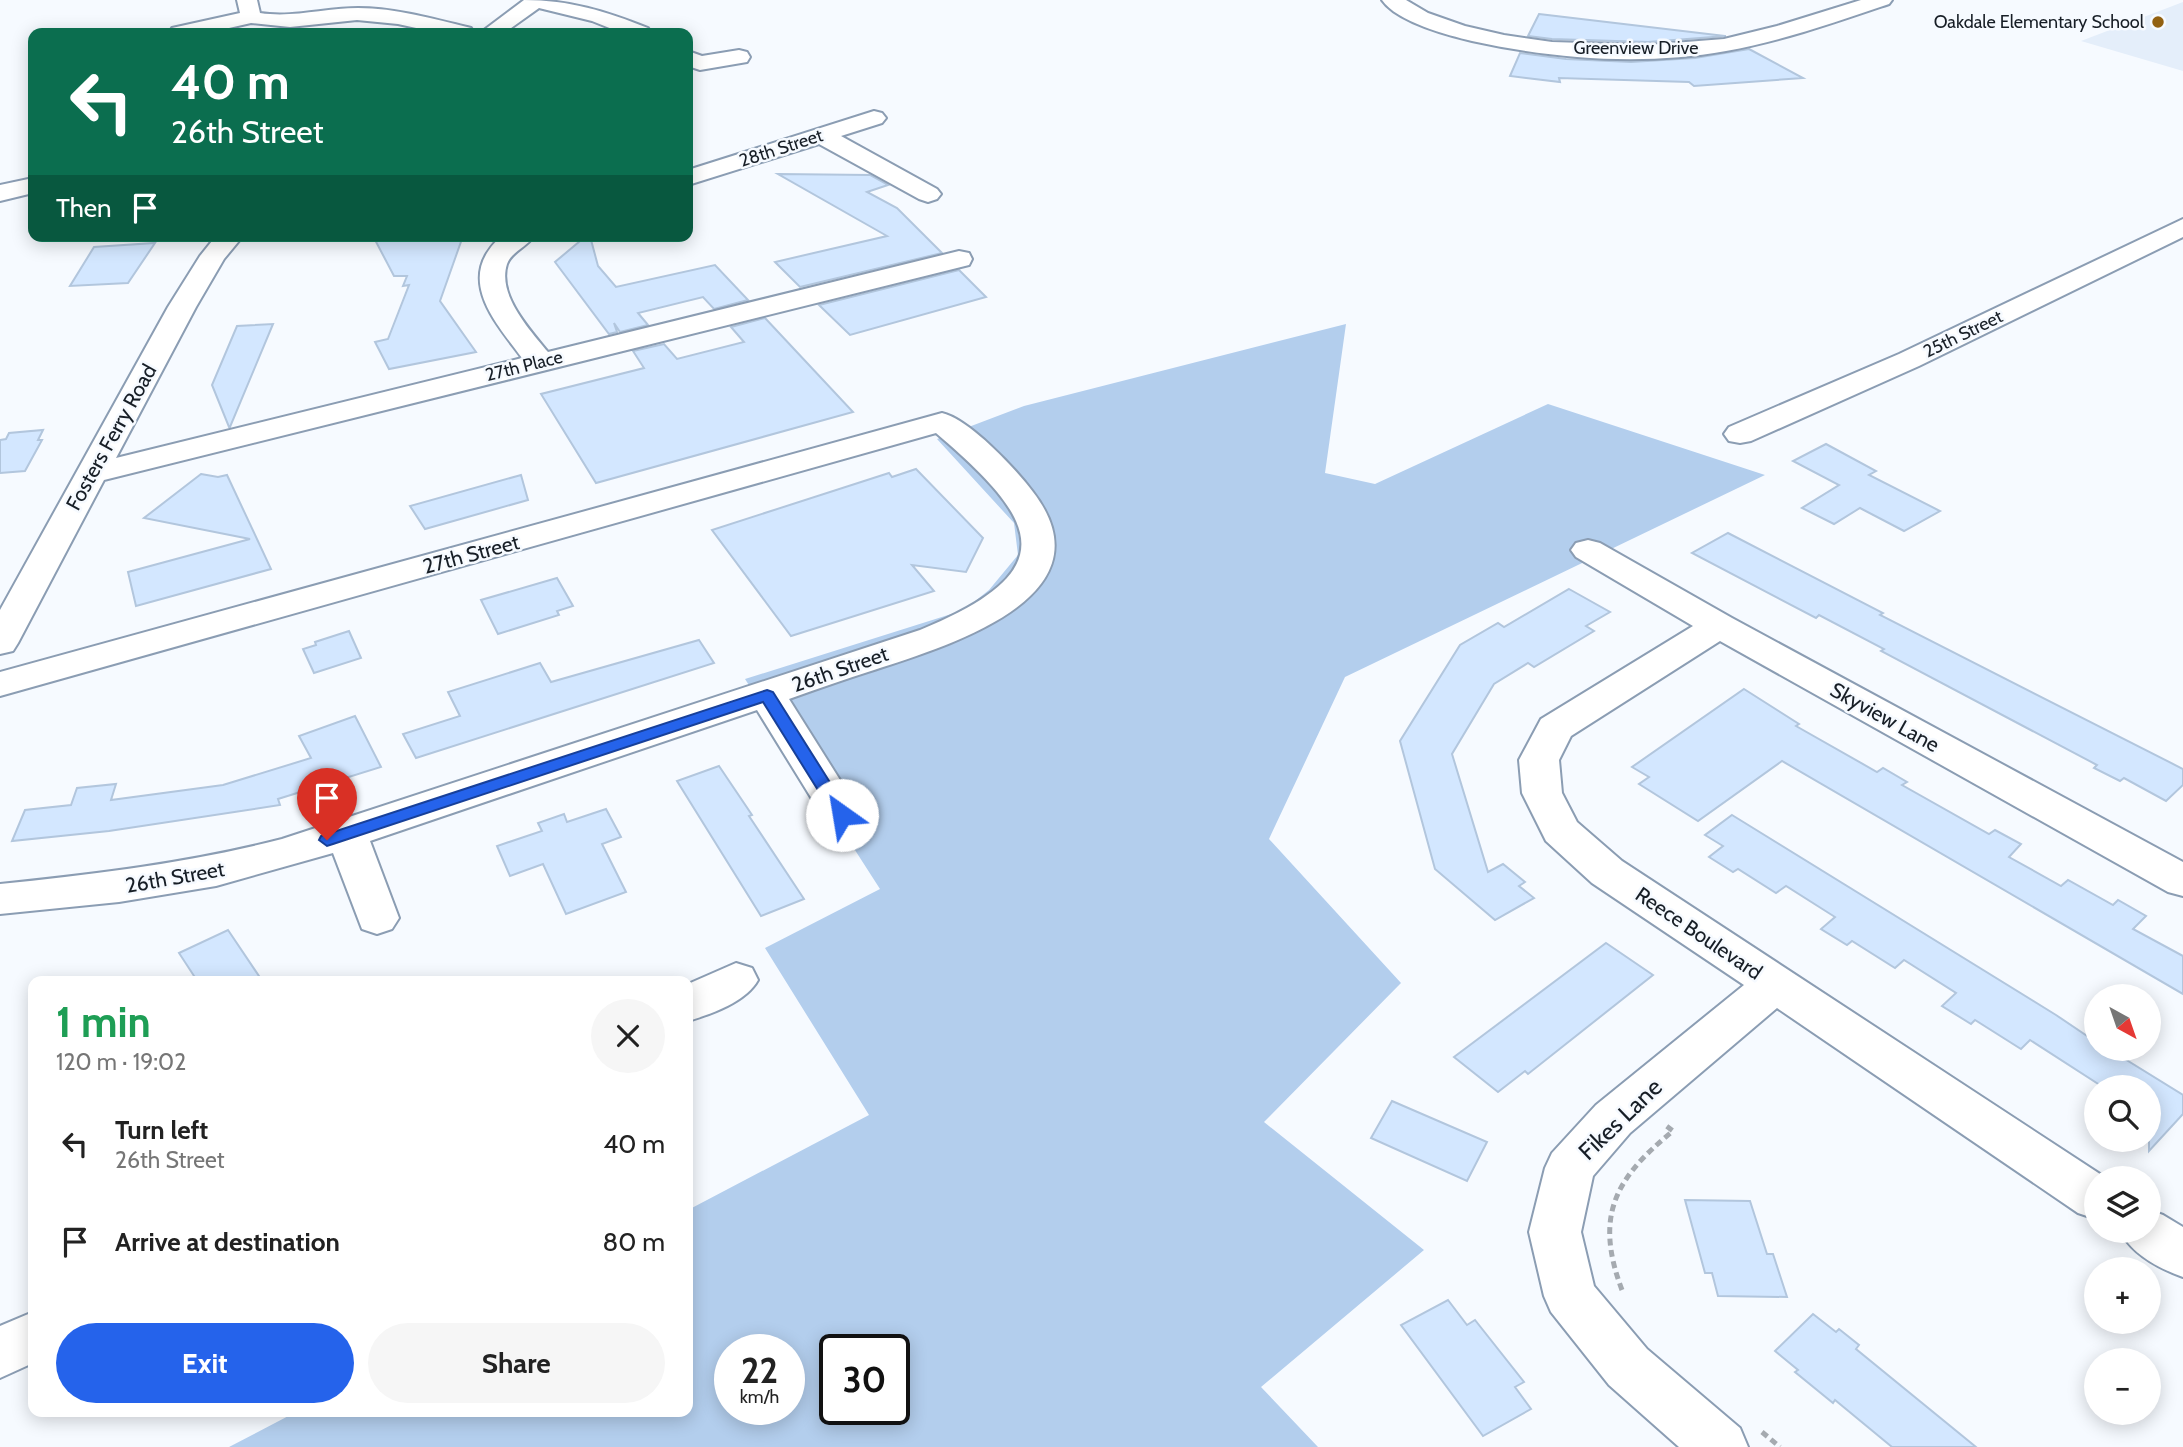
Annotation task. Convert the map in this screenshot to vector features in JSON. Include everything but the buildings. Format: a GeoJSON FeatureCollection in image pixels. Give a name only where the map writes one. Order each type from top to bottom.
{"type":"FeatureCollection","features":[{"type":"Feature","properties":{"kind":"street"},"geometry":{"type":"LineString","coordinates":[[497,28],[537,0],[599,16],[628,28]]}},
{"type":"Feature","properties":{"kind":"street","name":"Greenview Drive"},"geometry":{"type":"LineString","coordinates":[[1392,0],[1406,10],[1435,23],[1493,40],[1624,51],[1703,48],[1760,39],[1882,0]]}},
{"type":"Feature","properties":{"kind":"street"},"geometry":{"type":"LineString","coordinates":[[194,28],[249,9],[268,22],[355,14],[386,15],[442,28]]}},
{"type":"Feature","properties":{"kind":"street"},"geometry":{"type":"LineString","coordinates":[[693,60],[699,63],[738,57]]}},
{"type":"Feature","properties":{"kind":"street","name":"28th Street"},"geometry":{"type":"LineString","coordinates":[[693,176],[874,118]]}},
{"type":"Feature","properties":{"kind":"street"},"geometry":{"type":"LineString","coordinates":[[821,135],[928,194]]}},
{"type":"Feature","properties":{"kind":"street"},"geometry":{"type":"LineString","coordinates":[[0,194],[28,187]]}},
{"type":"Feature","properties":{"kind":"street","name":"25th Street"},"geometry":{"type":"LineString","coordinates":[[1740,434],[1909,360],[2183,227]]}},
{"type":"Feature","properties":{"kind":"street","name":"Fosters Ferry Road"},"geometry":{"type":"LineString","coordinates":[[0,643],[182,307],[212,256],[225,242]]}},
{"type":"Feature","properties":{"kind":"street"},"geometry":{"type":"LineString","coordinates":[[513,242],[499,252],[491,266],[490,280],[500,302],[540,362]]}},
{"type":"Feature","properties":{"kind":"street","name":"27th Place"},"geometry":{"type":"LineString","coordinates":[[90,474],[959,259]]}},
{"type":"Feature","properties":{"kind":"street","name":"26th Street"},"geometry":{"type":"LineString","coordinates":[[0,900],[119,887],[216,871],[347,834],[767,695],[951,629],[982,615],[1009,598],[1027,578],[1037,557],[1039,537],[1033,516],[991,464],[942,422]]}},
{"type":"Feature","properties":{"kind":"street","name":"27th Street"},"geometry":{"type":"LineString","coordinates":[[0,684],[139,648],[942,422]]}},
{"type":"Feature","properties":{"kind":"street","name":"Skyview Lane"},"geometry":{"type":"LineString","coordinates":[[1588,550],[1719,626],[2183,881]]}},
{"type":"Feature","properties":{"kind":"street","name":"Reece Boulevard"},"geometry":{"type":"LineString","coordinates":[[1719,626],[1555,728],[1539,760],[1542,793],[1561,831],[1607,872],[2084,1190]]}},
{"type":"Feature","properties":{"kind":"street"},"geometry":{"type":"LineString","coordinates":[[767,695],[842,815]]}},
{"type":"Feature","properties":{"kind":"street"},"geometry":{"type":"LineString","coordinates":[[347,834],[377,918]]}},
{"type":"Feature","properties":{"kind":"street"},"geometry":{"type":"LineString","coordinates":[[693,1002],[736,980]]}},
{"type":"Feature","properties":{"kind":"street","name":"Fikes Lane"},"geometry":{"type":"LineString","coordinates":[[1740,1439],[1628,1367],[1570,1296],[1555,1232],[1570,1168],[1613,1119],[1776,984]]}},
{"type":"Feature","properties":{"kind":"street"},"geometry":{"type":"LineString","coordinates":[[2161,1241],[2183,1255]]}},
{"type":"Feature","properties":{"kind":"street"},"geometry":{"type":"LineString","coordinates":[[0,1353],[28,1339]]}},
{"type":"Feature","properties":{"kind":"path"},"geometry":{"type":"LineString","coordinates":[[1628,1301],[1613,1270],[1607,1237],[1616,1194],[1638,1161],[1673,1131],[1634,1102]]}},
{"type":"Feature","properties":{"kind":"path"},"geometry":{"type":"LineString","coordinates":[[1740,1439],[1780,1447]]}},
{"type":"Feature","properties":{"kind":"shaded area","name":"Oakdale Elementary School"},"geometry":{"type":"Polygon","coordinates":[[[2183,2],[2183,71],[2081,41],[2183,2]]]}},
{"type":"Feature","properties":{"kind":"shaded area"},"geometry":{"type":"Polygon","coordinates":[[[1346,324],[1325,473],[1375,484],[1548,404],[1765,475],[1345,677],[1269,839],[1401,983],[1264,1122],[1424,1250],[1261,1387],[1318,1447],[229,1447],[286,1417],[693,1417],[693,1207],[869,1115],[765,948],[880,889],[745,679],[964,610],[989,590],[1018,555],[1014,523],[937,439],[1024,406],[1346,324]]]}},
{"type":"Feature","properties":{"kind":"place","name":"Oakdale Elementary School"},"geometry":{"type":"Point","coordinates":[2158,22]}},
{"type":"Feature","properties":{"kind":"route"},"geometry":{"type":"LineString","coordinates":[[327,840],[767,695],[842,815]]}}]}
